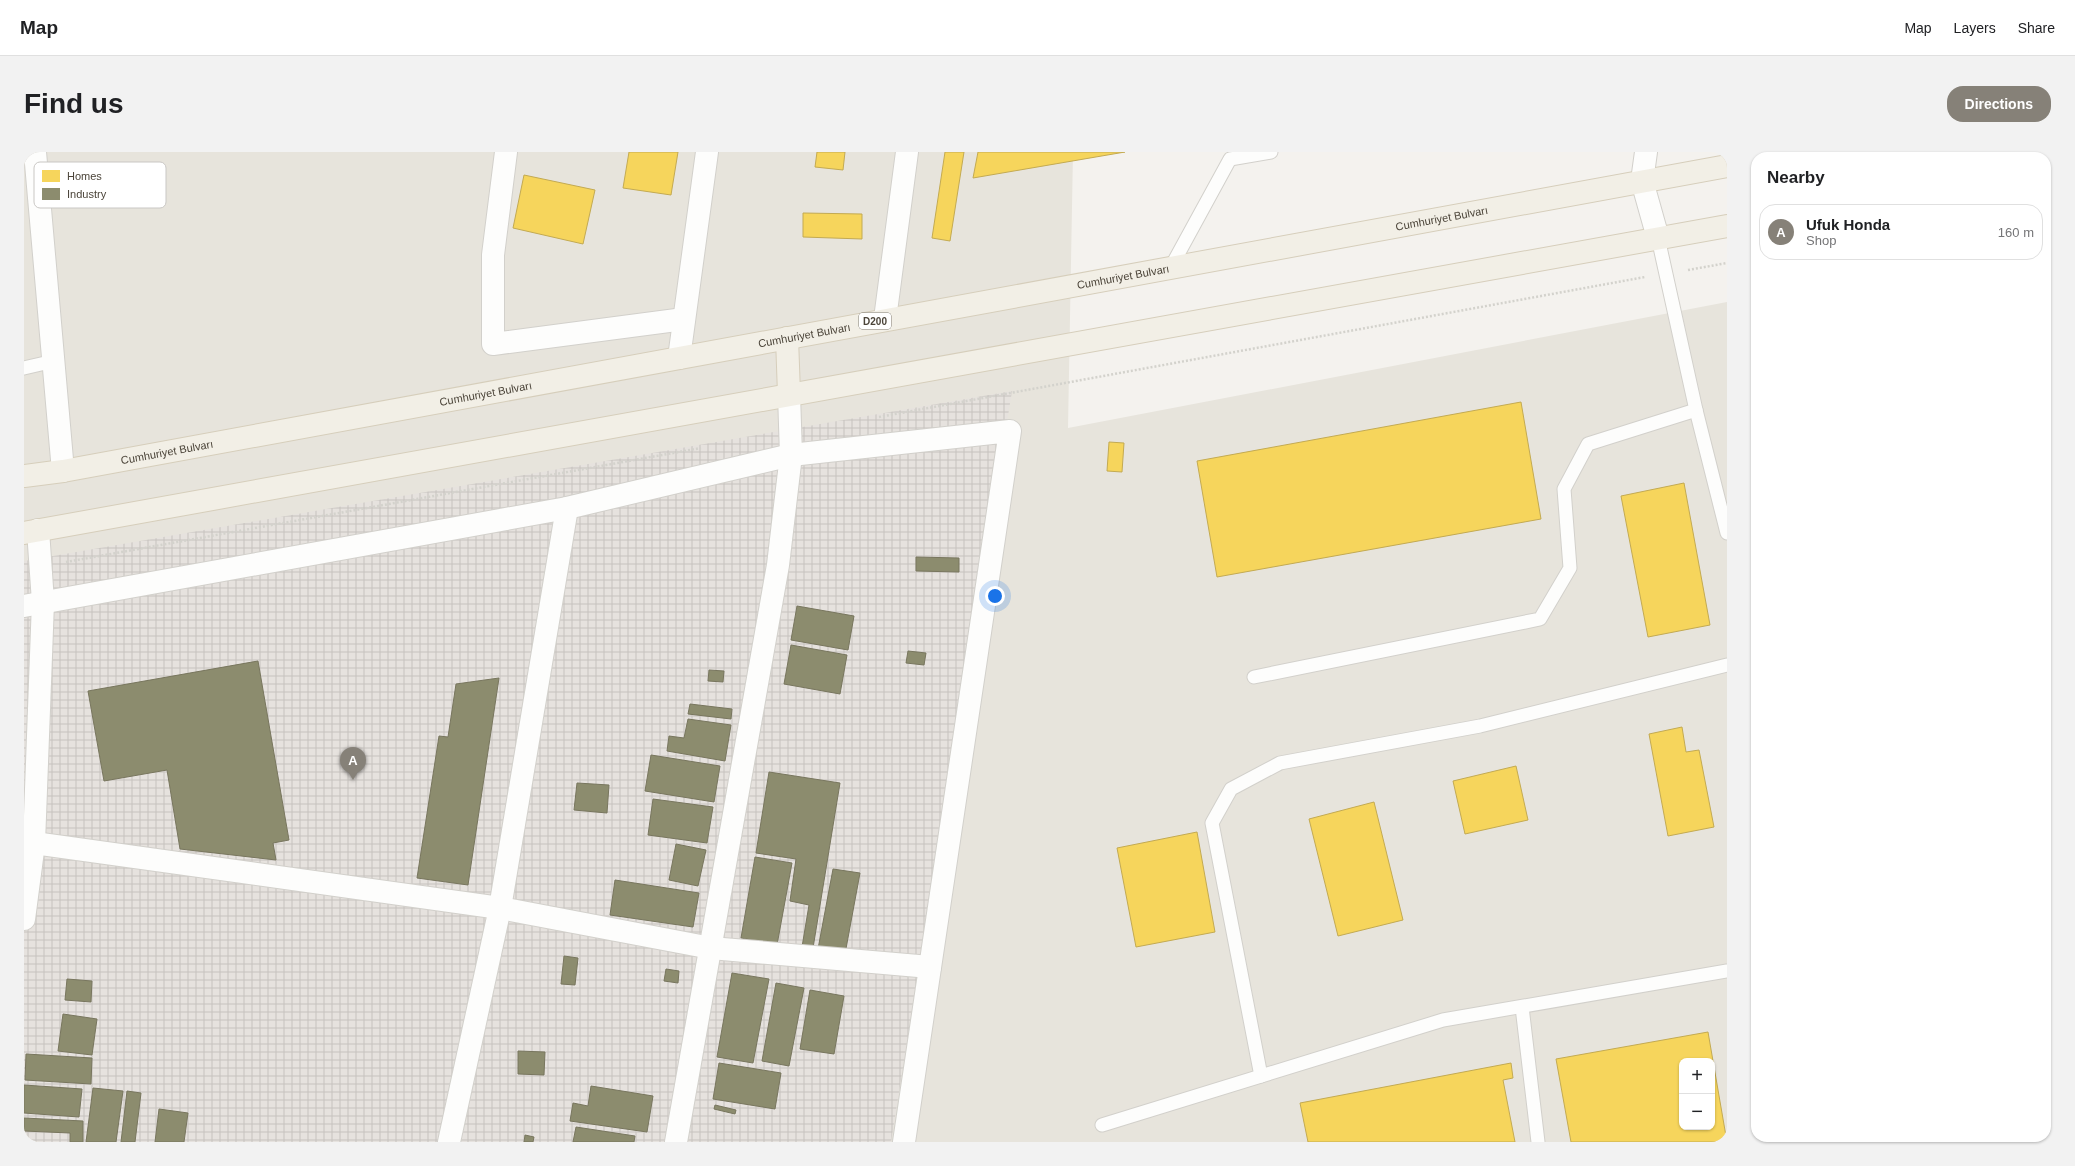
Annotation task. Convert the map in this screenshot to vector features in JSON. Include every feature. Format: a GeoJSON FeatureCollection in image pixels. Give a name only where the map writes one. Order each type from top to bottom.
{"type":"FeatureCollection","features":[{"type":"Feature","properties":{"kind":"main road","name":"Cumhuriyet Bulvarı"},"geometry":{"type":"LineString","coordinates":[[24,476],[63,471],[1727,166]]}},
{"type":"Feature","properties":{"kind":"main road"},"geometry":{"type":"LineString","coordinates":[[31,531],[1727,226]]}},
{"type":"Feature","properties":{"kind":"main road"},"geometry":{"type":"LineString","coordinates":[[787,338],[789,394]]}},
{"type":"Feature","properties":{"kind":"street"},"geometry":{"type":"LineString","coordinates":[[35,152],[36,162]]}},
{"type":"Feature","properties":{"kind":"street"},"geometry":{"type":"LineString","coordinates":[[506,152],[493,255],[493,344],[684,319]]}},
{"type":"Feature","properties":{"kind":"street"},"geometry":{"type":"LineString","coordinates":[[679,358],[707,152]]}},
{"type":"Feature","properties":{"kind":"street"},"geometry":{"type":"LineString","coordinates":[[885,320],[907,152]]}},
{"type":"Feature","properties":{"kind":"street"},"geometry":{"type":"LineString","coordinates":[[1646,152],[1642,181],[1658,238]]}},
{"type":"Feature","properties":{"kind":"street"},"geometry":{"type":"LineString","coordinates":[[40,208],[63,471]]}},
{"type":"Feature","properties":{"kind":"street"},"geometry":{"type":"LineString","coordinates":[[676,1142],[778,565],[791,455],[789,394]]}},
{"type":"Feature","properties":{"kind":"street"},"geometry":{"type":"LineString","coordinates":[[34,604],[567,508],[791,455],[1010,431],[904,1142]]}},
{"type":"Feature","properties":{"kind":"street"},"geometry":{"type":"LineString","coordinates":[[449,1142],[500,908],[567,508]]}},
{"type":"Feature","properties":{"kind":"street"},"geometry":{"type":"LineString","coordinates":[[24,919],[29,844],[34,604],[31,531]]}},
{"type":"Feature","properties":{"kind":"street"},"geometry":{"type":"LineString","coordinates":[[29,844],[500,908],[711,948],[930,967]]}},
{"type":"Feature","properties":{"kind":"lane"},"geometry":{"type":"LineString","coordinates":[[1171,267],[1230,159],[1271,152]]}},
{"type":"Feature","properties":{"kind":"lane"},"geometry":{"type":"LineString","coordinates":[[1658,238],[1696,410],[1727,533]]}},
{"type":"Feature","properties":{"kind":"lane"},"geometry":{"type":"LineString","coordinates":[[24,368],[54,361]]}},
{"type":"Feature","properties":{"kind":"lane"},"geometry":{"type":"LineString","coordinates":[[1254,677],[1540,619],[1570,568],[1564,489],[1588,444],[1696,410]]}},
{"type":"Feature","properties":{"kind":"lane"},"geometry":{"type":"LineString","coordinates":[[1261,1076],[1212,823],[1231,789],[1280,763],[1480,726],[1727,665]]}},
{"type":"Feature","properties":{"kind":"lane"},"geometry":{"type":"LineString","coordinates":[[1102,1125],[1443,1020],[1727,971]]}},
{"type":"Feature","properties":{"kind":"lane"},"geometry":{"type":"LineString","coordinates":[[1522,1007],[1538,1142]]}},
{"type":"Feature","properties":{"kind":"path"},"geometry":{"type":"LineString","coordinates":[[877,418],[1623,281]]}},
{"type":"Feature","properties":{"kind":"path"},"geometry":{"type":"LineString","coordinates":[[62,563],[707,447]]}},
{"type":"Feature","properties":{"kind":"shaded area"},"geometry":{"type":"Polygon","coordinates":[[[24,152],[1073,152],[1068,428],[1727,302],[1727,1142],[24,1142],[24,152]]]}},
{"type":"Feature","properties":{"kind":"shaded area"},"geometry":{"type":"Polygon","coordinates":[[[1012,391],[891,1142],[24,1142],[24,561],[1012,391]]]}},
{"type":"Feature","properties":{"kind":"building: Homes"},"geometry":{"type":"Polygon","coordinates":[[[629,152],[678,152],[671,195],[623,188],[629,152]]]}},
{"type":"Feature","properties":{"kind":"building: Homes"},"geometry":{"type":"Polygon","coordinates":[[[817,152],[845,152],[843,170],[815,167],[817,152]]]}},
{"type":"Feature","properties":{"kind":"building: Homes"},"geometry":{"type":"Polygon","coordinates":[[[945,152],[964,152],[950,241],[932,238],[945,152]]]}},
{"type":"Feature","properties":{"kind":"building: Homes"},"geometry":{"type":"Polygon","coordinates":[[[978,152],[1125,152],[973,178],[978,152]]]}},
{"type":"Feature","properties":{"kind":"building: Homes"},"geometry":{"type":"Polygon","coordinates":[[[524,175],[595,190],[583,244],[513,228],[524,175]]]}},
{"type":"Feature","properties":{"kind":"building: Homes"},"geometry":{"type":"Polygon","coordinates":[[[803,213],[862,214],[862,239],[803,237],[803,213]]]}},
{"type":"Feature","properties":{"kind":"building: Homes"},"geometry":{"type":"Polygon","coordinates":[[[1521,402],[1541,519],[1217,577],[1197,461],[1521,402]]]}},
{"type":"Feature","properties":{"kind":"building: Homes"},"geometry":{"type":"Polygon","coordinates":[[[1109,442],[1124,443],[1122,472],[1107,471],[1109,442]]]}},
{"type":"Feature","properties":{"kind":"building: Homes"},"geometry":{"type":"Polygon","coordinates":[[[1684,483],[1710,625],[1648,637],[1621,496],[1684,483]]]}},
{"type":"Feature","properties":{"kind":"building: Homes"},"geometry":{"type":"Polygon","coordinates":[[[1682,727],[1686,752],[1699,750],[1714,827],[1668,836],[1649,734],[1682,727]]]}},
{"type":"Feature","properties":{"kind":"building: Homes"},"geometry":{"type":"Polygon","coordinates":[[[1516,766],[1528,820],[1465,834],[1453,781],[1516,766]]]}},
{"type":"Feature","properties":{"kind":"building: Homes"},"geometry":{"type":"Polygon","coordinates":[[[1374,802],[1403,920],[1338,936],[1309,819],[1374,802]]]}},
{"type":"Feature","properties":{"kind":"building: Homes"},"geometry":{"type":"Polygon","coordinates":[[[1197,832],[1215,932],[1136,947],[1117,848],[1197,832]]]}},
{"type":"Feature","properties":{"kind":"building: Homes"},"geometry":{"type":"Polygon","coordinates":[[[1708,1032],[1712,1058],[1679,1058],[1679,1130],[1715,1130],[1715,1073],[1727,1142],[1571,1142],[1556,1059],[1708,1032]]]}},
{"type":"Feature","properties":{"kind":"building: Homes"},"geometry":{"type":"Polygon","coordinates":[[[1511,1063],[1513,1078],[1503,1080],[1515,1142],[1308,1142],[1300,1103],[1511,1063]]]}},
{"type":"Feature","properties":{"kind":"building: Industry"},"geometry":{"type":"Polygon","coordinates":[[[916,557],[959,558],[959,572],[916,571],[916,557]]]}},
{"type":"Feature","properties":{"kind":"building: Industry"},"geometry":{"type":"Polygon","coordinates":[[[797,606],[854,616],[848,650],[791,640],[797,606]]]}},
{"type":"Feature","properties":{"kind":"building: Industry"},"geometry":{"type":"Polygon","coordinates":[[[791,645],[847,655],[840,694],[784,684],[791,645]]]}},
{"type":"Feature","properties":{"kind":"building: Industry"},"geometry":{"type":"Polygon","coordinates":[[[908,651],[926,653],[924,665],[906,663],[908,651]]]}},
{"type":"Feature","properties":{"kind":"building: Industry"},"geometry":{"type":"Polygon","coordinates":[[[258,661],[289,840],[273,843],[276,860],[180,849],[167,770],[104,781],[88,691],[258,661]]]}},
{"type":"Feature","properties":{"kind":"building: Industry"},"geometry":{"type":"Polygon","coordinates":[[[709,670],[724,671],[723,682],[708,681],[709,670]]]}},
{"type":"Feature","properties":{"kind":"building: Industry"},"geometry":{"type":"Polygon","coordinates":[[[499,678],[468,885],[417,878],[439,736],[448,737],[456,684],[499,678]]]}},
{"type":"Feature","properties":{"kind":"building: Industry"},"geometry":{"type":"Polygon","coordinates":[[[690,704],[732,709],[731,719],[688,714],[690,704]]]}},
{"type":"Feature","properties":{"kind":"building: Industry"},"geometry":{"type":"Polygon","coordinates":[[[688,719],[731,725],[725,761],[667,751],[669,736],[684,738],[688,719]]]}},
{"type":"Feature","properties":{"kind":"building: Industry"},"geometry":{"type":"Polygon","coordinates":[[[651,755],[720,766],[714,802],[645,791],[651,755]]]}},
{"type":"Feature","properties":{"kind":"building: Industry"},"geometry":{"type":"Polygon","coordinates":[[[769,772],[840,783],[813,948],[802,947],[809,905],[790,901],[796,859],[756,853],[769,772]]]}},
{"type":"Feature","properties":{"kind":"building: Industry"},"geometry":{"type":"Polygon","coordinates":[[[577,783],[609,785],[607,813],[574,810],[577,783]]]}},
{"type":"Feature","properties":{"kind":"building: Industry"},"geometry":{"type":"Polygon","coordinates":[[[653,799],[713,807],[707,843],[648,835],[653,799]]]}},
{"type":"Feature","properties":{"kind":"building: Industry"},"geometry":{"type":"Polygon","coordinates":[[[676,844],[706,850],[698,886],[669,880],[676,844]]]}},
{"type":"Feature","properties":{"kind":"building: Industry"},"geometry":{"type":"Polygon","coordinates":[[[755,857],[792,863],[777,945],[741,938],[755,857]]]}},
{"type":"Feature","properties":{"kind":"building: Industry"},"geometry":{"type":"Polygon","coordinates":[[[833,869],[860,873],[845,954],[818,949],[833,869]]]}},
{"type":"Feature","properties":{"kind":"building: Industry"},"geometry":{"type":"Polygon","coordinates":[[[615,880],[699,893],[693,927],[610,915],[615,880]]]}},
{"type":"Feature","properties":{"kind":"building: Industry"},"geometry":{"type":"Polygon","coordinates":[[[564,956],[578,958],[575,985],[561,984],[564,956]]]}},
{"type":"Feature","properties":{"kind":"building: Industry"},"geometry":{"type":"Polygon","coordinates":[[[666,969],[679,971],[678,983],[664,981],[666,969]]]}},
{"type":"Feature","properties":{"kind":"building: Industry"},"geometry":{"type":"Polygon","coordinates":[[[732,973],[769,979],[753,1063],[717,1057],[732,973]]]}},
{"type":"Feature","properties":{"kind":"building: Industry"},"geometry":{"type":"Polygon","coordinates":[[[67,979],[92,981],[91,1002],[65,1000],[67,979]]]}},
{"type":"Feature","properties":{"kind":"building: Industry"},"geometry":{"type":"Polygon","coordinates":[[[776,983],[804,988],[789,1066],[762,1061],[776,983]]]}},
{"type":"Feature","properties":{"kind":"building: Industry"},"geometry":{"type":"Polygon","coordinates":[[[810,990],[844,996],[834,1054],[800,1049],[810,990]]]}},
{"type":"Feature","properties":{"kind":"building: Industry"},"geometry":{"type":"Polygon","coordinates":[[[63,1014],[97,1019],[92,1055],[58,1051],[63,1014]]]}},
{"type":"Feature","properties":{"kind":"building: Industry"},"geometry":{"type":"Polygon","coordinates":[[[518,1051],[545,1052],[544,1075],[518,1074],[518,1051]]]}},
{"type":"Feature","properties":{"kind":"building: Industry"},"geometry":{"type":"Polygon","coordinates":[[[26,1054],[92,1058],[91,1084],[25,1080],[26,1054]]]}},
{"type":"Feature","properties":{"kind":"building: Industry"},"geometry":{"type":"Polygon","coordinates":[[[719,1063],[781,1073],[775,1109],[713,1099],[719,1063]]]}},
{"type":"Feature","properties":{"kind":"building: Industry"},"geometry":{"type":"Polygon","coordinates":[[[24,1085],[82,1089],[79,1117],[24,1113],[24,1085]]]}},
{"type":"Feature","properties":{"kind":"building: Industry"},"geometry":{"type":"Polygon","coordinates":[[[591,1086],[653,1096],[647,1132],[570,1121],[573,1103],[588,1106],[591,1086]]]}},
{"type":"Feature","properties":{"kind":"building: Industry"},"geometry":{"type":"Polygon","coordinates":[[[93,1088],[123,1091],[116,1142],[86,1142],[93,1088]]]}},
{"type":"Feature","properties":{"kind":"building: Industry"},"geometry":{"type":"Polygon","coordinates":[[[127,1091],[141,1093],[135,1142],[121,1142],[127,1091]]]}},
{"type":"Feature","properties":{"kind":"building: Industry"},"geometry":{"type":"Polygon","coordinates":[[[715,1105],[736,1110],[735,1114],[714,1109],[715,1105]]]}},
{"type":"Feature","properties":{"kind":"building: Industry"},"geometry":{"type":"Polygon","coordinates":[[[159,1109],[188,1113],[184,1142],[155,1142],[159,1109]]]}},
{"type":"Feature","properties":{"kind":"building: Industry"},"geometry":{"type":"Polygon","coordinates":[[[24,1118],[83,1121],[83,1142],[70,1142],[70,1133],[24,1131],[24,1118]]]}},
{"type":"Feature","properties":{"kind":"building: Industry"},"geometry":{"type":"Polygon","coordinates":[[[576,1127],[635,1136],[634,1142],[573,1142],[576,1127]]]}},
{"type":"Feature","properties":{"kind":"building: Industry"},"geometry":{"type":"Polygon","coordinates":[[[525,1135],[534,1137],[533,1142],[524,1142],[525,1135]]]}},
{"type":"Feature","properties":{"kind":"place","name":"Ufuk Honda"},"geometry":{"type":"Point","coordinates":[353,780]}}]}
